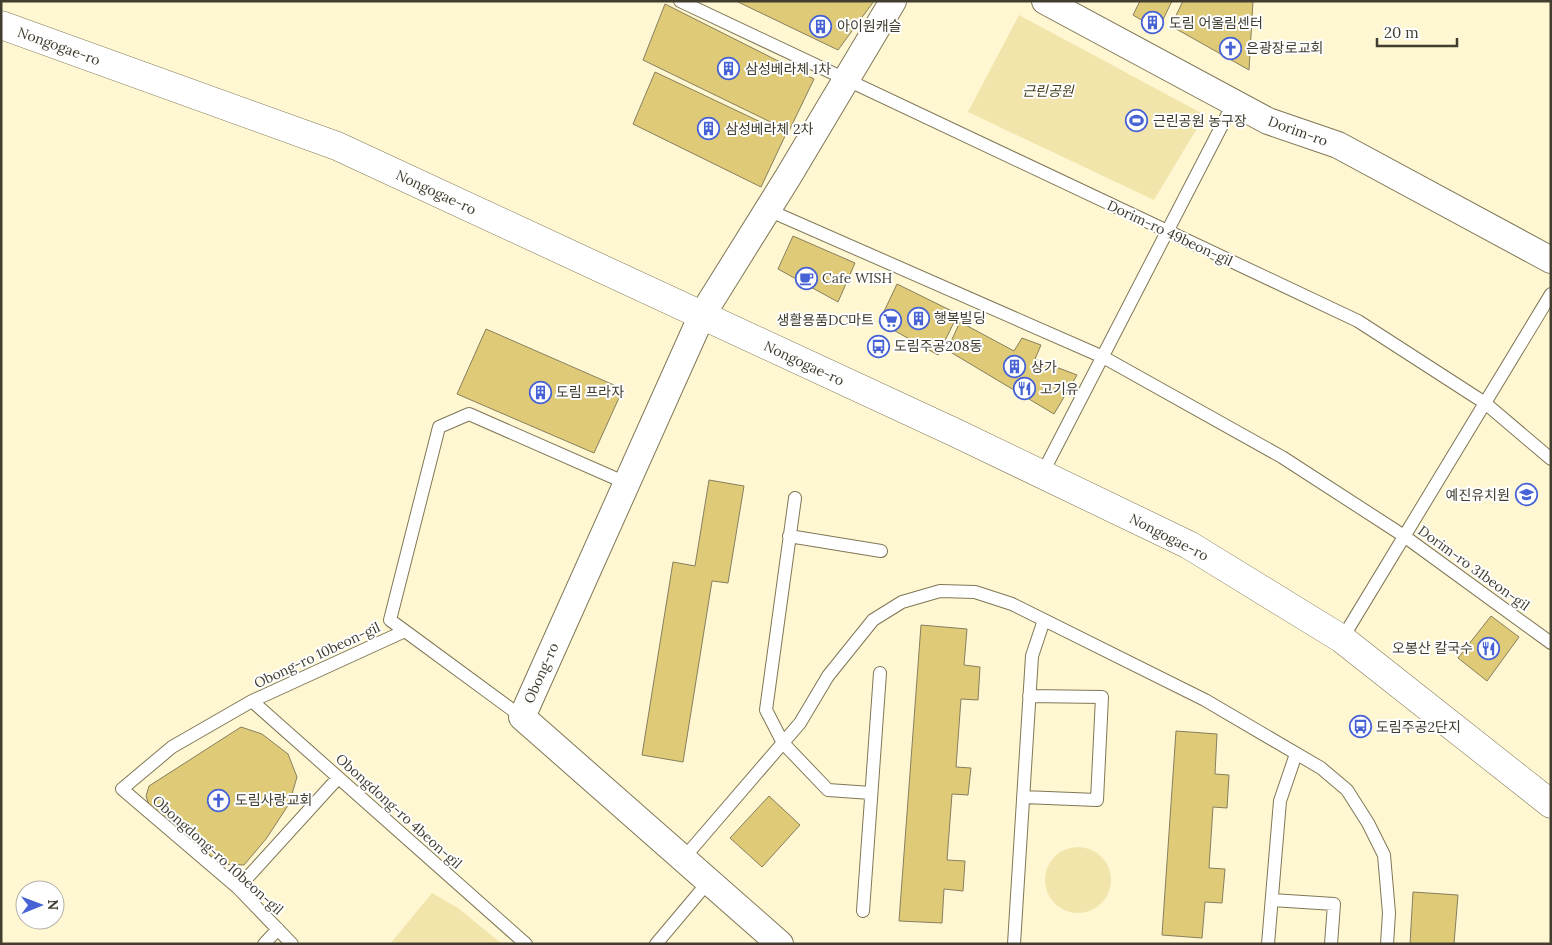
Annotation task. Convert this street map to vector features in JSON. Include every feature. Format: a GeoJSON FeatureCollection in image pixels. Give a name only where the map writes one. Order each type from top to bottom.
{"type":"FeatureCollection","features":[{"type":"Feature","properties":{"kind":"main road","name":"Nongogae-ro"},"geometry":{"type":"LineString","coordinates":[[1,25],[337,146],[1042,474],[1189,545],[1342,639],[1551,804]]}},
{"type":"Feature","properties":{"kind":"street"},"geometry":{"type":"LineString","coordinates":[[702,315],[768,210],[893,1]]}},
{"type":"Feature","properties":{"kind":"street","name":"Dorim-ro"},"geometry":{"type":"LineString","coordinates":[[1045,1],[1268,121],[1338,145],[1551,260]]}},
{"type":"Feature","properties":{"kind":"street","name":"Obong-ro"},"geometry":{"type":"LineString","coordinates":[[702,315],[522,717],[780,944]]}},
{"type":"Feature","properties":{"kind":"lane","name":"Dorim-ro 49beon-gil"},"geometry":{"type":"LineString","coordinates":[[680,1],[1358,321],[1485,403]]}},
{"type":"Feature","properties":{"kind":"lane"},"geometry":{"type":"LineString","coordinates":[[1042,474],[1234,102]]}},
{"type":"Feature","properties":{"kind":"lane"},"geometry":{"type":"LineString","coordinates":[[768,210],[1102,357],[1282,457],[1404,536]]}},
{"type":"Feature","properties":{"kind":"lane","name":"Dorim-ro 31beon-gil"},"geometry":{"type":"LineString","coordinates":[[1342,639],[1551,294]]}},
{"type":"Feature","properties":{"kind":"lane"},"geometry":{"type":"LineString","coordinates":[[1485,403],[1551,459]]}},
{"type":"Feature","properties":{"kind":"lane"},"geometry":{"type":"LineString","coordinates":[[522,717],[390,620],[439,427],[469,414],[626,483]]}},
{"type":"Feature","properties":{"kind":"lane"},"geometry":{"type":"LineString","coordinates":[[794,498],[766,710],[783,743],[828,790],[871,792]]}},
{"type":"Feature","properties":{"kind":"lane"},"geometry":{"type":"LineString","coordinates":[[789,536],[881,551]]}},
{"type":"Feature","properties":{"kind":"lane","name":"Dorim-ro 31beon-gil"},"geometry":{"type":"LineString","coordinates":[[1404,536],[1551,643]]}},
{"type":"Feature","properties":{"kind":"lane"},"geometry":{"type":"LineString","coordinates":[[683,858],[800,723],[828,676],[873,620],[902,602],[940,591],[975,592],[1012,604],[1205,700],[1321,768],[1347,790],[1368,823],[1384,855],[1389,913],[1387,944]]}},
{"type":"Feature","properties":{"kind":"lane"},"geometry":{"type":"LineString","coordinates":[[1014,944],[1032,656],[1044,620]]}},
{"type":"Feature","properties":{"kind":"lane","name":"Obong-ro 10beon-gil"},"geometry":{"type":"LineString","coordinates":[[122,789],[172,747],[252,701],[406,631]]}},
{"type":"Feature","properties":{"kind":"lane"},"geometry":{"type":"LineString","coordinates":[[862,911],[880,673]]}},
{"type":"Feature","properties":{"kind":"lane"},"geometry":{"type":"LineString","coordinates":[[1023,797],[1097,800],[1102,697],[1029,696]]}},
{"type":"Feature","properties":{"kind":"lane","name":"Obongdong-ro 4beon-gil"},"geometry":{"type":"LineString","coordinates":[[252,701],[526,944]]}},
{"type":"Feature","properties":{"kind":"lane"},"geometry":{"type":"LineString","coordinates":[[1268,944],[1280,801],[1296,754]]}},
{"type":"Feature","properties":{"kind":"lane"},"geometry":{"type":"LineString","coordinates":[[238,888],[338,778]]}},
{"type":"Feature","properties":{"kind":"lane","name":"Obongdong-ro 10beon-gil"},"geometry":{"type":"LineString","coordinates":[[122,789],[238,888],[292,944]]}},
{"type":"Feature","properties":{"kind":"lane"},"geometry":{"type":"LineString","coordinates":[[656,944],[709,881]]}},
{"type":"Feature","properties":{"kind":"lane"},"geometry":{"type":"LineString","coordinates":[[1272,900],[1334,904],[1331,944]]}},
{"type":"Feature","properties":{"kind":"lane"},"geometry":{"type":"LineString","coordinates":[[264,944],[278,929]]}},
{"type":"Feature","properties":{"kind":"green space","name":"근린공원"},"geometry":{"type":"Polygon","coordinates":[[[1019,15],[1205,115],[1154,200],[968,112],[1019,15]]]}},
{"type":"Feature","properties":{"kind":"green space"},"geometry":{"type":"Polygon","coordinates":[[[1072,847],[1084,847],[1102,856],[1109,867],[1111,880],[1109,893],[1102,904],[1091,911],[1072,913],[1059,908],[1050,899],[1045,886],[1045,874],[1050,861],[1059,852],[1072,847]]]}},
{"type":"Feature","properties":{"kind":"green space"},"geometry":{"type":"Polygon","coordinates":[[[432,893],[458,908],[502,944],[390,944],[432,893]]]}},
{"type":"Feature","properties":{"kind":"building","name":"아이원캐슬"},"geometry":{"type":"Polygon","coordinates":[[[736,1],[874,1],[838,50],[736,1]]]}},
{"type":"Feature","properties":{"kind":"building","name":"도림 어울림센터"},"geometry":{"type":"Polygon","coordinates":[[[1140,1],[1172,1],[1158,30],[1133,15],[1140,1]]]}},
{"type":"Feature","properties":{"kind":"building","name":"은광장로교회"},"geometry":{"type":"Polygon","coordinates":[[[1183,1],[1253,1],[1249,70],[1171,26],[1183,1]]]}},
{"type":"Feature","properties":{"kind":"building","name":"삼성베라체 1차"},"geometry":{"type":"Polygon","coordinates":[[[665,4],[814,79],[789,131],[643,60],[665,4]]]}},
{"type":"Feature","properties":{"kind":"building","name":"삼성베라체 2차"},"geometry":{"type":"Polygon","coordinates":[[[655,72],[786,134],[761,187],[633,124],[655,72]]]}},
{"type":"Feature","properties":{"kind":"building"},"geometry":{"type":"Polygon","coordinates":[[[793,236],[855,263],[838,302],[778,269],[793,236]]]}},
{"type":"Feature","properties":{"kind":"building","name":"행복빌딩"},"geometry":{"type":"Polygon","coordinates":[[[897,284],[958,314],[938,355],[879,322],[897,284]]]}},
{"type":"Feature","properties":{"kind":"building","name":"상가"},"geometry":{"type":"Polygon","coordinates":[[[960,322],[1014,351],[1022,338],[1041,345],[1035,359],[1077,375],[1054,414],[947,350],[960,322]]]}},
{"type":"Feature","properties":{"kind":"building","name":"도림 프라자"},"geometry":{"type":"Polygon","coordinates":[[[486,329],[623,389],[594,453],[457,394],[486,329]]]}},
{"type":"Feature","properties":{"kind":"building"},"geometry":{"type":"Polygon","coordinates":[[[709,480],[744,486],[728,583],[712,581],[683,762],[642,755],[673,562],[695,566],[709,480]]]}},
{"type":"Feature","properties":{"kind":"building","name":"오봉산 칼국수"},"geometry":{"type":"Polygon","coordinates":[[[1491,616],[1519,637],[1487,681],[1458,658],[1491,616]]]}},
{"type":"Feature","properties":{"kind":"building"},"geometry":{"type":"Polygon","coordinates":[[[921,625],[967,629],[964,665],[980,667],[978,700],[961,699],[956,767],[971,768],[968,795],[952,794],[947,860],[965,861],[963,891],[944,889],[942,923],[899,921],[921,625]]]}},
{"type":"Feature","properties":{"kind":"building","name":"도림사랑교회"},"geometry":{"type":"Polygon","coordinates":[[[241,727],[262,734],[288,754],[297,777],[289,804],[266,839],[244,865],[220,864],[149,805],[146,796],[149,786],[241,727]]]}},
{"type":"Feature","properties":{"kind":"building"},"geometry":{"type":"Polygon","coordinates":[[[1176,731],[1217,734],[1215,774],[1229,775],[1227,808],[1213,807],[1209,868],[1225,869],[1222,903],[1205,902],[1202,938],[1162,935],[1176,731]]]}},
{"type":"Feature","properties":{"kind":"building"},"geometry":{"type":"Polygon","coordinates":[[[769,796],[800,825],[762,867],[730,838],[769,796]]]}},
{"type":"Feature","properties":{"kind":"building"},"geometry":{"type":"Polygon","coordinates":[[[1413,892],[1458,895],[1454,944],[1410,944],[1413,892]]]}},
{"type":"Feature","properties":{"kind":"place","name":"도림 어울림센터"},"geometry":{"type":"Point","coordinates":[1153,23]}},
{"type":"Feature","properties":{"kind":"place","name":"아이원캐슬"},"geometry":{"type":"Point","coordinates":[821,26]}},
{"type":"Feature","properties":{"kind":"place","name":"은광장로교회"},"geometry":{"type":"Point","coordinates":[1230,48]}},
{"type":"Feature","properties":{"kind":"place","name":"삼성베라체 1차"},"geometry":{"type":"Point","coordinates":[729,69]}},
{"type":"Feature","properties":{"kind":"place","name":"근린공원 농구장"},"geometry":{"type":"Point","coordinates":[1137,121]}},
{"type":"Feature","properties":{"kind":"place","name":"삼성베라체 2차"},"geometry":{"type":"Point","coordinates":[709,129]}},
{"type":"Feature","properties":{"kind":"place","name":"Cafe WISH"},"geometry":{"type":"Point","coordinates":[806,278]}},
{"type":"Feature","properties":{"kind":"place","name":"행복빌딩"},"geometry":{"type":"Point","coordinates":[918,318]}},
{"type":"Feature","properties":{"kind":"place","name":"생활용품DC마트"},"geometry":{"type":"Point","coordinates":[890,320]}},
{"type":"Feature","properties":{"kind":"place","name":"도림주공208동"},"geometry":{"type":"Point","coordinates":[878,346]}},
{"type":"Feature","properties":{"kind":"place","name":"상가"},"geometry":{"type":"Point","coordinates":[1015,367]}},
{"type":"Feature","properties":{"kind":"place","name":"고기유"},"geometry":{"type":"Point","coordinates":[1024,389]}},
{"type":"Feature","properties":{"kind":"place","name":"도림 프라자"},"geometry":{"type":"Point","coordinates":[540,392]}},
{"type":"Feature","properties":{"kind":"place","name":"예진유치원"},"geometry":{"type":"Point","coordinates":[1526,495]}},
{"type":"Feature","properties":{"kind":"place","name":"오봉산 칼국수"},"geometry":{"type":"Point","coordinates":[1489,648]}},
{"type":"Feature","properties":{"kind":"place","name":"도림주공2단지"},"geometry":{"type":"Point","coordinates":[1360,727]}},
{"type":"Feature","properties":{"kind":"place","name":"도림사랑교회"},"geometry":{"type":"Point","coordinates":[219,800]}}]}
